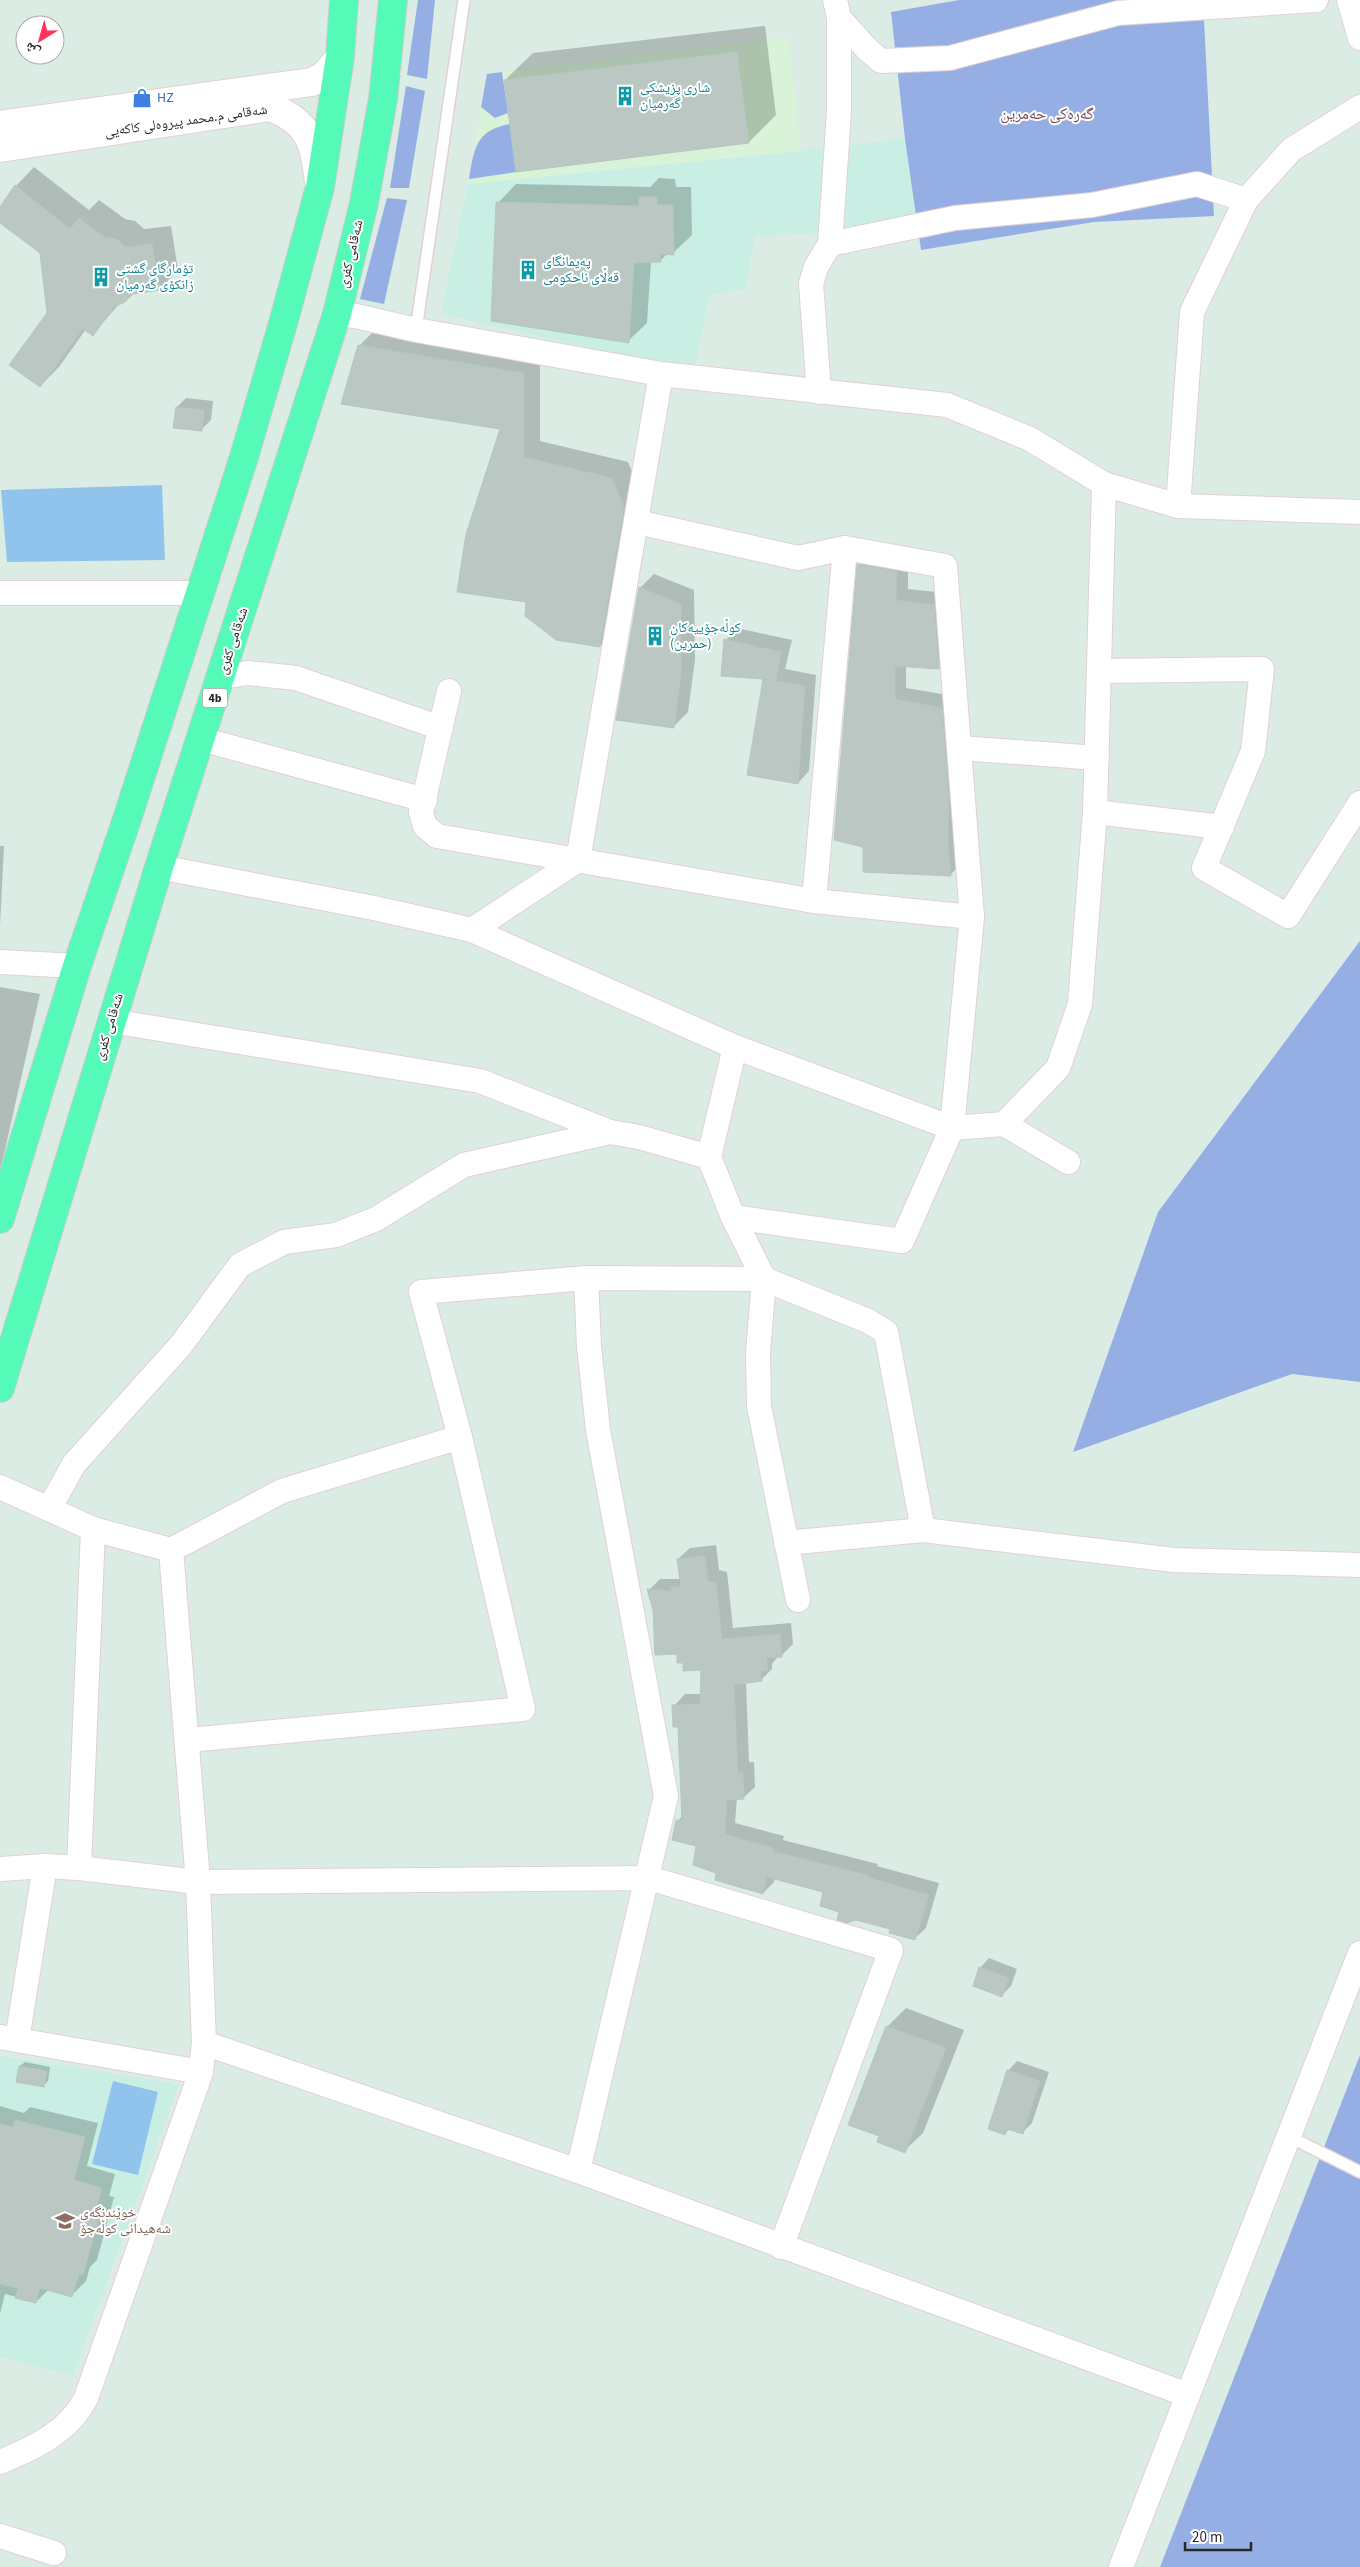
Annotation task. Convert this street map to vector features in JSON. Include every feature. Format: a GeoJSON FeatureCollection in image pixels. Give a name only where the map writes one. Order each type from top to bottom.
{"type":"FeatureCollection","features":[{"type":"Feature","properties":{"kind":"highway"},"geometry":{"type":"LineString","coordinates":[[0,1219],[77,966],[201,592],[260,402],[320,187],[340,57],[344,0]]}},
{"type":"Feature","properties":{"kind":"highway","name":"شەقامی کفری"},"geometry":{"type":"LineString","coordinates":[[0,1388],[159,866],[202,738],[337,314],[364,203],[383,99],[393,0]]}},
{"type":"Feature","properties":{"kind":"street"},"geometry":{"type":"LineString","coordinates":[[837,9],[867,49],[881,61],[950,58],[1118,13],[1316,0]]}},
{"type":"Feature","properties":{"kind":"street"},"geometry":{"type":"LineString","coordinates":[[1349,0],[1360,38]]}},
{"type":"Feature","properties":{"kind":"street"},"geometry":{"type":"LineString","coordinates":[[819,392],[811,284],[816,267],[830,244],[839,112],[837,9]]}},
{"type":"Feature","properties":{"kind":"street","name":"شەقامی م.محمد پیروەلی کاکەیی"},"geometry":{"type":"LineString","coordinates":[[0,125],[312,82],[325,75],[340,57]]}},
{"type":"Feature","properties":{"kind":"street","name":"شەقامی م.محمد پیروەلی کاکەیی"},"geometry":{"type":"LineString","coordinates":[[0,148],[270,107],[287,114],[303,126],[310,139],[320,187]]}},
{"type":"Feature","properties":{"kind":"street"},"geometry":{"type":"LineString","coordinates":[[1178,506],[1192,312],[1246,200],[1291,150],[1360,107]]}},
{"type":"Feature","properties":{"kind":"street"},"geometry":{"type":"LineString","coordinates":[[830,244],[955,218],[1092,205],[1197,184],[1246,200]]}},
{"type":"Feature","properties":{"kind":"street"},"geometry":{"type":"LineString","coordinates":[[337,314],[661,374],[947,405],[1030,439],[1104,484],[1178,506],[1360,512]]}},
{"type":"Feature","properties":{"kind":"street"},"geometry":{"type":"LineString","coordinates":[[472,930],[578,860],[661,374]]}},
{"type":"Feature","properties":{"kind":"street"},"geometry":{"type":"LineString","coordinates":[[1004,1124],[1058,1068],[1080,1004],[1095,812],[1104,484]]}},
{"type":"Feature","properties":{"kind":"street"},"geometry":{"type":"LineString","coordinates":[[637,522],[798,558],[845,548],[945,566],[972,917],[952,1128],[902,1241],[733,1217]]}},
{"type":"Feature","properties":{"kind":"street"},"geometry":{"type":"LineString","coordinates":[[814,901],[845,548]]}},
{"type":"Feature","properties":{"kind":"street"},"geometry":{"type":"LineString","coordinates":[[0,593],[201,592]]}},
{"type":"Feature","properties":{"kind":"street"},"geometry":{"type":"LineString","coordinates":[[1099,671],[1262,669],[1253,751],[1204,868],[1288,916],[1360,803]]}},
{"type":"Feature","properties":{"kind":"street"},"geometry":{"type":"LineString","coordinates":[[221,677],[248,673],[296,678],[441,728]]}},
{"type":"Feature","properties":{"kind":"street"},"geometry":{"type":"LineString","coordinates":[[449,690],[421,812],[425,826],[437,836],[814,901],[972,917]]}},
{"type":"Feature","properties":{"kind":"street"},"geometry":{"type":"LineString","coordinates":[[202,738],[425,800]]}},
{"type":"Feature","properties":{"kind":"street"},"geometry":{"type":"LineString","coordinates":[[960,748],[1097,758]]}},
{"type":"Feature","properties":{"kind":"street"},"geometry":{"type":"LineString","coordinates":[[1095,812],[1222,827]]}},
{"type":"Feature","properties":{"kind":"street"},"geometry":{"type":"LineString","coordinates":[[159,866],[374,908],[472,930],[735,1047],[952,1128],[1004,1124],[1068,1162]]}},
{"type":"Feature","properties":{"kind":"street"},"geometry":{"type":"LineString","coordinates":[[0,962],[77,966]]}},
{"type":"Feature","properties":{"kind":"street"},"geometry":{"type":"LineString","coordinates":[[111,1021],[480,1081],[610,1132],[639,1137],[708,1157]]}},
{"type":"Feature","properties":{"kind":"street"},"geometry":{"type":"LineString","coordinates":[[735,1047],[708,1157],[733,1217],[764,1279],[758,1361],[760,1406],[798,1600]]}},
{"type":"Feature","properties":{"kind":"street"},"geometry":{"type":"LineString","coordinates":[[49,1509],[74,1464],[181,1345],[240,1265],[284,1242],[336,1235],[376,1218],[464,1165],[610,1132]]}},
{"type":"Feature","properties":{"kind":"street"},"geometry":{"type":"LineString","coordinates":[[578,2171],[649,1878],[666,1796],[598,1430],[589,1346],[586,1278]]}},
{"type":"Feature","properties":{"kind":"street"},"geometry":{"type":"LineString","coordinates":[[188,1740],[523,1709],[460,1437],[421,1292],[586,1278],[764,1279],[868,1321],[886,1332],[923,1530]]}},
{"type":"Feature","properties":{"kind":"street"},"geometry":{"type":"LineString","coordinates":[[0,1487],[93,1529],[171,1550],[282,1491],[460,1437]]}},
{"type":"Feature","properties":{"kind":"street"},"geometry":{"type":"LineString","coordinates":[[79,1868],[93,1529]]}},
{"type":"Feature","properties":{"kind":"street"},"geometry":{"type":"LineString","coordinates":[[786,1543],[923,1530],[1174,1560],[1360,1565]]}},
{"type":"Feature","properties":{"kind":"street"},"geometry":{"type":"LineString","coordinates":[[0,2462],[50,2437],[67,2425],[78,2413],[86,2398],[201,2072],[204,2043],[198,1882],[188,1740],[171,1550]]}},
{"type":"Feature","properties":{"kind":"street"},"geometry":{"type":"LineString","coordinates":[[0,1869],[44,1866],[79,1868],[198,1882],[649,1878],[892,1950],[781,2247]]}},
{"type":"Feature","properties":{"kind":"street"},"geometry":{"type":"LineString","coordinates":[[44,1866],[8,2038],[201,2072]]}},
{"type":"Feature","properties":{"kind":"street"},"geometry":{"type":"LineString","coordinates":[[1121,2567],[1360,1953]]}},
{"type":"Feature","properties":{"kind":"street"},"geometry":{"type":"LineString","coordinates":[[204,2043],[578,2171],[1188,2395]]}},
{"type":"Feature","properties":{"kind":"street"},"geometry":{"type":"LineString","coordinates":[[0,2536],[54,2553]]}},
{"type":"Feature","properties":{"kind":"lane"},"geometry":{"type":"LineString","coordinates":[[416,330],[464,0]]}},
{"type":"Feature","properties":{"kind":"lane"},"geometry":{"type":"LineString","coordinates":[[1288,2136],[1360,2172]]}},
{"type":"Feature","properties":{"kind":"shaded area"},"geometry":{"type":"Polygon","coordinates":[[[418,0],[435,0],[427,79],[407,75],[418,0]]]}},
{"type":"Feature","properties":{"kind":"shaded area"},"geometry":{"type":"Polygon","coordinates":[[[959,0],[1203,0],[1214,216],[1094,222],[921,250],[905,139],[891,12],[959,0]]]}},
{"type":"Feature","properties":{"kind":"shaded area"},"geometry":{"type":"Polygon","coordinates":[[[788,37],[801,151],[468,184],[487,74],[788,37]]]}},
{"type":"Feature","properties":{"kind":"shaded area"},"geometry":{"type":"Polygon","coordinates":[[[502,72],[508,113],[495,118],[481,107],[487,74],[502,72]]]}},
{"type":"Feature","properties":{"kind":"shaded area"},"geometry":{"type":"Polygon","coordinates":[[[406,86],[425,91],[409,188],[390,188],[406,86]]]}},
{"type":"Feature","properties":{"kind":"shaded area"},"geometry":{"type":"Polygon","coordinates":[[[510,124],[516,172],[469,179],[475,150],[483,136],[498,127],[510,124]]]}},
{"type":"Feature","properties":{"kind":"shaded area"},"geometry":{"type":"Polygon","coordinates":[[[905,139],[918,226],[755,237],[745,289],[709,295],[694,371],[441,314],[468,184],[905,139]]]}},
{"type":"Feature","properties":{"kind":"shaded area"},"geometry":{"type":"Polygon","coordinates":[[[387,198],[407,200],[384,304],[360,299],[387,198]]]}},
{"type":"Feature","properties":{"kind":"shaded area"},"geometry":{"type":"Polygon","coordinates":[[[162,485],[165,560],[7,562],[1,490],[162,485]]]}},
{"type":"Feature","properties":{"kind":"shaded area"},"geometry":{"type":"Polygon","coordinates":[[[1360,941],[1360,1382],[1292,1374],[1073,1452],[1158,1212],[1360,941]]]}},
{"type":"Feature","properties":{"kind":"shaded area"},"geometry":{"type":"Polygon","coordinates":[[[1360,2055],[1360,2567],[1160,2567],[1360,2055]]]}},
{"type":"Feature","properties":{"kind":"shaded area","name":"خوێندنگەی شەهیدانی کوڵەجۆ"},"geometry":{"type":"Polygon","coordinates":[[[0,2056],[179,2084],[73,2375],[0,2357],[0,2056]]]}},
{"type":"Feature","properties":{"kind":"shaded area"},"geometry":{"type":"Polygon","coordinates":[[[113,2081],[158,2092],[138,2175],[92,2164],[113,2081]]]}},
{"type":"Feature","properties":{"kind":"building","name":"شاری پزیشکی گەرمیان"},"geometry":{"type":"Polygon","coordinates":[[[737,52],[749,143],[516,172],[504,80],[737,52]]]}},
{"type":"Feature","properties":{"kind":"building","name":"تۆمارگای گشتی زانکۆی گەرمیان"},"geometry":{"type":"Polygon","coordinates":[[[15,185],[70,229],[79,218],[106,238],[117,239],[125,247],[152,244],[160,290],[133,294],[125,302],[114,307],[93,336],[83,329],[40,387],[9,365],[47,313],[40,253],[0,223],[0,207],[15,185]]]}},
{"type":"Feature","properties":{"kind":"building","name":"پەیمانگای قەڵای ناحکومی"},"geometry":{"type":"Polygon","coordinates":[[[639,197],[657,197],[657,205],[673,205],[674,255],[660,254],[661,262],[634,263],[629,343],[491,321],[496,202],[639,206],[639,197]]]}},
{"type":"Feature","properties":{"kind":"building"},"geometry":{"type":"Polygon","coordinates":[[[358,345],[524,373],[524,457],[612,478],[624,507],[600,647],[556,640],[525,616],[526,602],[457,592],[466,534],[500,429],[341,404],[358,345]]]}},
{"type":"Feature","properties":{"kind":"building"},"geometry":{"type":"Polygon","coordinates":[[[176,407],[204,410],[202,431],[173,428],[176,407]]]}},
{"type":"Feature","properties":{"kind":"building"},"geometry":{"type":"Polygon","coordinates":[[[857,564],[897,571],[896,600],[934,605],[939,669],[895,666],[895,699],[942,708],[949,799],[948,844],[951,876],[863,872],[863,847],[834,840],[857,564]]]}},
{"type":"Feature","properties":{"kind":"building"},"geometry":{"type":"Polygon","coordinates":[[[639,587],[681,604],[681,675],[674,728],[616,720],[639,587]]]}},
{"type":"Feature","properties":{"kind":"building"},"geometry":{"type":"Polygon","coordinates":[[[724,639],[781,652],[776,680],[764,679],[805,686],[798,784],[747,775],[763,679],[721,676],[724,639]]]}},
{"type":"Feature","properties":{"kind":"building"},"geometry":{"type":"Polygon","coordinates":[[[705,1556],[708,1581],[716,1583],[722,1639],[780,1634],[782,1657],[766,1658],[768,1670],[760,1671],[762,1681],[734,1685],[738,1773],[743,1773],[744,1799],[727,1800],[725,1834],[773,1848],[772,1851],[867,1875],[867,1877],[929,1895],[915,1940],[889,1933],[890,1929],[856,1920],[847,1923],[837,1920],[839,1912],[820,1906],[823,1892],[767,1877],[763,1894],[715,1880],[716,1873],[693,1865],[696,1846],[672,1840],[676,1820],[682,1821],[678,1727],[673,1727],[672,1705],[700,1704],[701,1670],[683,1671],[683,1663],[677,1663],[677,1654],[655,1655],[653,1610],[647,1589],[671,1591],[671,1587],[681,1587],[677,1559],[705,1556]]]}},
{"type":"Feature","properties":{"kind":"building"},"geometry":{"type":"Polygon","coordinates":[[[979,1967],[1009,1978],[1002,1997],[973,1986],[979,1967]]]}},
{"type":"Feature","properties":{"kind":"building"},"geometry":{"type":"Polygon","coordinates":[[[886,2026],[946,2048],[905,2153],[877,2142],[879,2136],[848,2125],[886,2026]]]}},
{"type":"Feature","properties":{"kind":"building"},"geometry":{"type":"Polygon","coordinates":[[[19,2066],[47,2071],[44,2087],[16,2082],[19,2066]]]}},
{"type":"Feature","properties":{"kind":"building"},"geometry":{"type":"Polygon","coordinates":[[[1007,2070],[1040,2081],[1023,2134],[1007,2129],[1005,2135],[988,2129],[1007,2070]]]}},
{"type":"Feature","properties":{"kind":"building"},"geometry":{"type":"Polygon","coordinates":[[[15,2120],[85,2137],[74,2180],[102,2188],[96,2209],[101,2210],[83,2275],[79,2274],[72,2297],[40,2288],[36,2303],[15,2298],[18,2288],[0,2284],[0,2124],[13,2127],[15,2120]]]}},
{"type":"Feature","properties":{"kind":"place","name":"شاری پزیشکی گەرمیان"},"geometry":{"type":"Point","coordinates":[625,96]}},
{"type":"Feature","properties":{"kind":"place","name":"HZ"},"geometry":{"type":"Point","coordinates":[142,98]}},
{"type":"Feature","properties":{"kind":"place","name":"پەیمانگای قەڵای ناحکومی"},"geometry":{"type":"Point","coordinates":[528,270]}},
{"type":"Feature","properties":{"kind":"place","name":"تۆمارگای گشتی زانکۆی گەرمیان"},"geometry":{"type":"Point","coordinates":[101,277]}},
{"type":"Feature","properties":{"kind":"place","name":"کوڵەجۆییەکان (حمرین)"},"geometry":{"type":"Point","coordinates":[655,636]}},
{"type":"Feature","properties":{"kind":"place","name":"خوێندنگەی شەهیدانی کوڵەجۆ"},"geometry":{"type":"Point","coordinates":[65,2221]}},
{"type":"Feature","properties":{"kind":"district","name":"گەرەکی حەمرین"},"geometry":{"type":"Point","coordinates":[1047,114]}}]}
